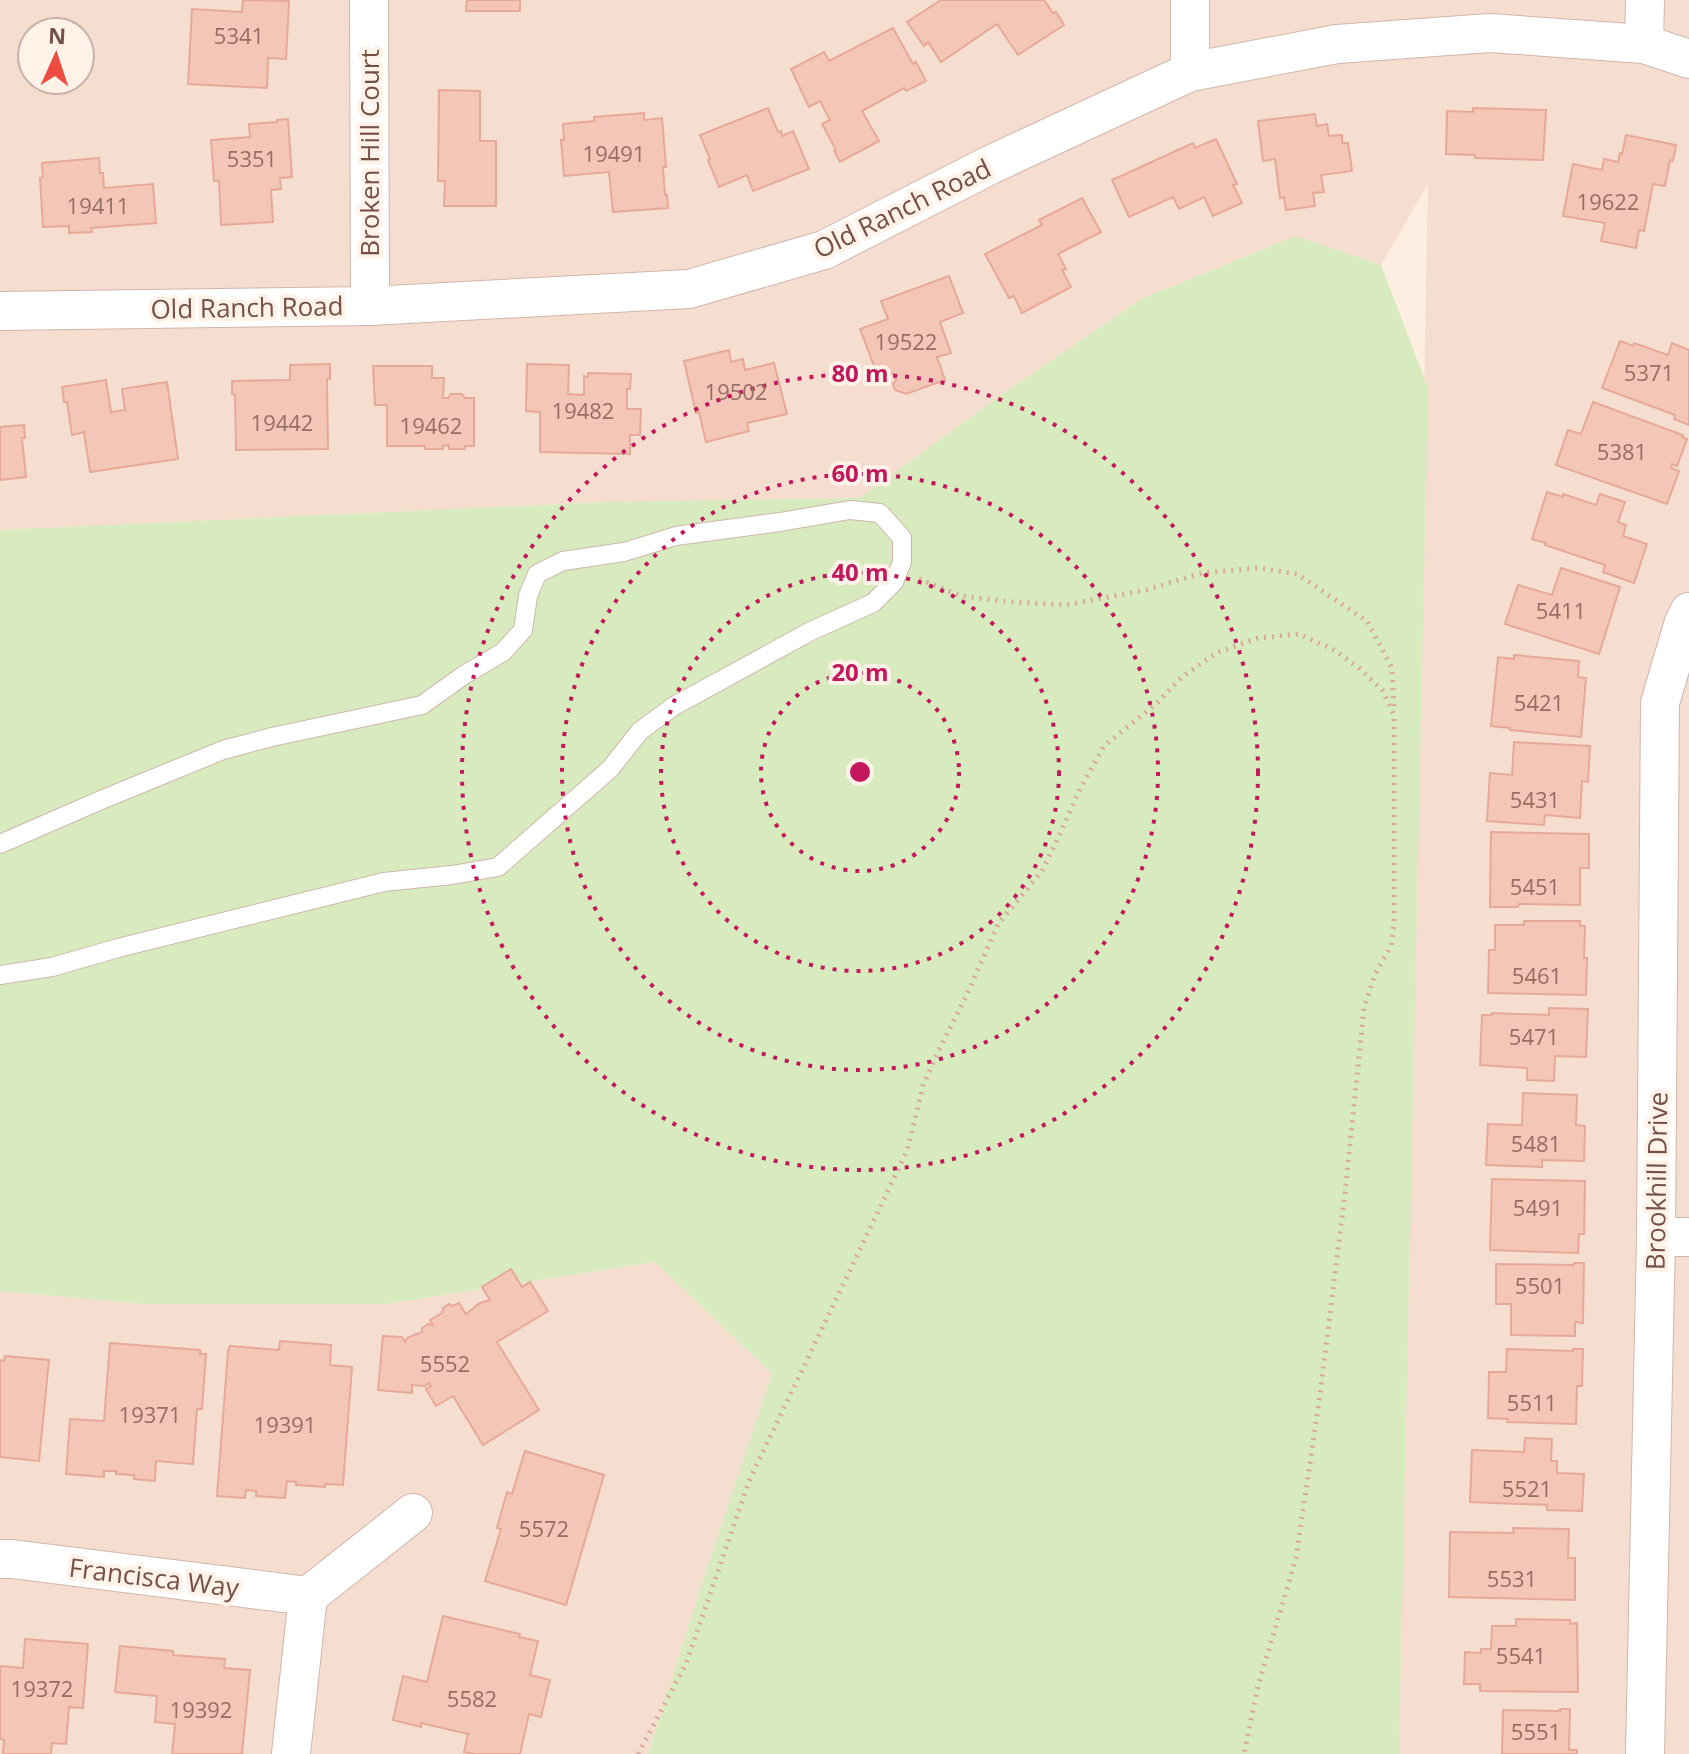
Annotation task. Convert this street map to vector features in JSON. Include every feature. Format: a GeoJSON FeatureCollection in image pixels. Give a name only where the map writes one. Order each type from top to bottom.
{"type":"FeatureCollection","features":[{"type":"Feature","properties":{"kind":"street","name":"Broken Hill Court"},"geometry":{"type":"LineString","coordinates":[[369,0],[370,306]]}},
{"type":"Feature","properties":{"kind":"street"},"geometry":{"type":"LineString","coordinates":[[1190,0],[1190,72]]}},
{"type":"Feature","properties":{"kind":"street"},"geometry":{"type":"LineString","coordinates":[[1644,44],[1645,0]]}},
{"type":"Feature","properties":{"kind":"street","name":"Old Ranch Road"},"geometry":{"type":"LineString","coordinates":[[0,311],[370,306],[689,289],[824,250],[990,165],[1190,72],[1337,44],[1490,33],[1644,44],[1689,59]]}},
{"type":"Feature","properties":{"kind":"street","name":"Brookhill Drive"},"geometry":{"type":"LineString","coordinates":[[1645,1754],[1672,1237],[1660,703],[1689,612]]}},
{"type":"Feature","properties":{"kind":"street"},"geometry":{"type":"LineString","coordinates":[[291,1754],[308,1596],[413,1513]]}},
{"type":"Feature","properties":{"kind":"street","name":"Francisca Way"},"geometry":{"type":"LineString","coordinates":[[0,1559],[308,1596]]}},
{"type":"Feature","properties":{"kind":"lane"},"geometry":{"type":"LineString","coordinates":[[0,844],[223,750],[422,705],[503,652],[523,630],[528,596],[537,574],[563,561],[624,552],[676,536],[850,510],[880,513],[902,538],[902,562],[894,582],[873,603],[811,631],[674,706],[640,731],[610,769],[498,867],[384,882],[52,967],[0,975]]}},
{"type":"Feature","properties":{"kind":"path"},"geometry":{"type":"LineString","coordinates":[[899,570],[961,596],[1066,605],[1146,590],[1202,573],[1259,568],[1297,574],[1367,621],[1392,668],[1394,923],[1391,946],[1375,974],[1364,1008],[1345,1193],[1296,1558],[1258,1686],[1244,1754]]}},
{"type":"Feature","properties":{"kind":"path"},"geometry":{"type":"LineString","coordinates":[[638,1754],[686,1664],[749,1481],[907,1151],[923,1086],[937,1054],[998,924],[1042,871],[1104,746],[1157,703],[1182,677],[1216,653],[1258,638],[1285,635],[1299,634],[1334,650],[1358,667],[1382,690],[1394,715]]}},
{"type":"Feature","properties":{"kind":"shaded area"},"geometry":{"type":"Polygon","coordinates":[[[0,0],[1689,0],[1689,1754],[1398,1754],[1428,184],[1381,265],[1296,236],[1141,299],[1001,395],[860,498],[605,502],[0,530],[0,0]]]}},
{"type":"Feature","properties":{"kind":"shaded area"},"geometry":{"type":"Polygon","coordinates":[[[655,1262],[773,1374],[648,1754],[0,1754],[0,1291],[144,1304],[386,1304],[655,1262]]]}},
{"type":"Feature","properties":{"kind":"green space"},"geometry":{"type":"Polygon","coordinates":[[[1296,236],[1381,265],[1428,388],[1399,1754],[648,1754],[772,1374],[655,1262],[386,1304],[144,1304],[0,1291],[0,530],[605,502],[860,498],[1001,395],[1141,299],[1296,236]]]}},
{"type":"Feature","properties":{"kind":"building"},"geometry":{"type":"Polygon","coordinates":[[[243,0],[289,1],[286,59],[268,58],[267,88],[188,84],[192,9],[242,12],[243,0]]]}},
{"type":"Feature","properties":{"kind":"building"},"geometry":{"type":"Polygon","coordinates":[[[467,0],[520,0],[520,11],[466,11],[467,0]]]}},
{"type":"Feature","properties":{"kind":"building"},"geometry":{"type":"Polygon","coordinates":[[[941,0],[1044,0],[1064,25],[1018,55],[997,24],[941,62],[928,42],[924,46],[907,22],[941,0]]]}},
{"type":"Feature","properties":{"kind":"building"},"geometry":{"type":"Polygon","coordinates":[[[893,28],[926,81],[906,91],[904,88],[862,111],[879,141],[840,162],[822,124],[830,120],[820,101],[809,107],[791,69],[824,52],[829,61],[893,28]]]}},
{"type":"Feature","properties":{"kind":"building"},"geometry":{"type":"Polygon","coordinates":[[[439,90],[480,91],[480,141],[496,141],[496,206],[444,206],[445,181],[438,181],[439,90]]]}},
{"type":"Feature","properties":{"kind":"building"},"geometry":{"type":"Polygon","coordinates":[[[768,108],[782,136],[793,131],[809,169],[753,191],[747,175],[719,187],[700,135],[768,108]]]}},
{"type":"Feature","properties":{"kind":"building"},"geometry":{"type":"Polygon","coordinates":[[[1473,108],[1546,110],[1543,160],[1446,154],[1447,111],[1473,112],[1473,108]]]}},
{"type":"Feature","properties":{"kind":"building"},"geometry":{"type":"Polygon","coordinates":[[[644,113],[644,120],[662,118],[668,208],[613,212],[609,172],[564,176],[563,124],[594,121],[594,117],[644,113]]]}},
{"type":"Feature","properties":{"kind":"building"},"geometry":{"type":"Polygon","coordinates":[[[1315,114],[1317,126],[1327,124],[1329,136],[1342,135],[1342,143],[1348,143],[1352,171],[1321,175],[1324,192],[1313,193],[1315,206],[1286,210],[1284,197],[1280,198],[1275,159],[1263,161],[1258,121],[1315,114]]]}},
{"type":"Feature","properties":{"kind":"building"},"geometry":{"type":"Polygon","coordinates":[[[288,119],[292,177],[280,178],[281,189],[271,190],[273,222],[221,225],[219,181],[214,181],[211,140],[250,137],[249,124],[288,119]]]}},
{"type":"Feature","properties":{"kind":"building"},"geometry":{"type":"Polygon","coordinates":[[[1626,135],[1676,145],[1665,186],[1653,184],[1644,231],[1639,230],[1636,248],[1601,241],[1605,223],[1563,216],[1573,164],[1602,170],[1604,159],[1618,162],[1626,135]]]}},
{"type":"Feature","properties":{"kind":"building"},"geometry":{"type":"Polygon","coordinates":[[[1216,139],[1237,184],[1233,185],[1242,203],[1213,216],[1204,197],[1179,209],[1173,197],[1129,217],[1112,180],[1193,143],[1195,148],[1216,139]]]}},
{"type":"Feature","properties":{"kind":"building"},"geometry":{"type":"Polygon","coordinates":[[[99,158],[104,188],[153,184],[156,223],[91,228],[92,232],[69,233],[69,226],[43,227],[42,163],[99,158]]]}},
{"type":"Feature","properties":{"kind":"building"},"geometry":{"type":"Polygon","coordinates":[[[1082,198],[1101,232],[1058,254],[1071,287],[1022,313],[1014,296],[1009,298],[985,254],[1042,225],[1039,220],[1082,198]]]}},
{"type":"Feature","properties":{"kind":"building"},"geometry":{"type":"Polygon","coordinates":[[[949,276],[963,313],[940,322],[951,353],[937,357],[945,380],[906,394],[895,390],[893,373],[879,379],[860,329],[888,319],[881,301],[949,276]]]}},
{"type":"Feature","properties":{"kind":"building"},"geometry":{"type":"Polygon","coordinates":[[[1620,341],[1668,355],[1672,343],[1689,350],[1689,425],[1674,419],[1675,415],[1602,388],[1620,341]]]}},
{"type":"Feature","properties":{"kind":"building"},"geometry":{"type":"Polygon","coordinates":[[[729,350],[731,362],[743,359],[745,370],[774,363],[787,414],[747,423],[749,431],[706,442],[684,361],[729,350]]]}},
{"type":"Feature","properties":{"kind":"building"},"geometry":{"type":"Polygon","coordinates":[[[330,364],[330,379],[327,379],[328,449],[236,450],[232,381],[290,380],[290,365],[330,364]]]}},
{"type":"Feature","properties":{"kind":"building"},"geometry":{"type":"Polygon","coordinates":[[[527,364],[569,365],[568,394],[584,395],[584,376],[588,377],[588,373],[631,374],[627,409],[641,409],[640,435],[630,435],[630,454],[540,452],[540,412],[526,411],[527,364]]]}},
{"type":"Feature","properties":{"kind":"building"},"geometry":{"type":"Polygon","coordinates":[[[373,366],[432,366],[432,378],[444,378],[443,398],[462,394],[465,398],[474,398],[474,446],[449,449],[449,445],[443,446],[443,449],[425,449],[425,446],[387,446],[387,405],[375,405],[373,366]]]}},
{"type":"Feature","properties":{"kind":"building"},"geometry":{"type":"Polygon","coordinates":[[[106,380],[111,412],[125,410],[122,389],[167,382],[178,459],[90,472],[84,432],[72,435],[62,387],[106,380]]]}},
{"type":"Feature","properties":{"kind":"building"},"geometry":{"type":"Polygon","coordinates":[[[1593,402],[1687,439],[1677,466],[1672,464],[1671,468],[1679,471],[1667,504],[1556,465],[1568,430],[1581,434],[1593,402]]]}},
{"type":"Feature","properties":{"kind":"building"},"geometry":{"type":"Polygon","coordinates":[[[24,425],[25,438],[22,438],[26,477],[0,480],[0,427],[24,425]]]}},
{"type":"Feature","properties":{"kind":"building"},"geometry":{"type":"Polygon","coordinates":[[[1547,492],[1596,505],[1600,494],[1625,502],[1618,522],[1626,525],[1623,536],[1647,544],[1634,583],[1603,572],[1605,565],[1532,539],[1547,492]]]}},
{"type":"Feature","properties":{"kind":"building"},"geometry":{"type":"Polygon","coordinates":[[[1561,568],[1620,587],[1599,654],[1505,624],[1518,585],[1552,595],[1561,568]]]}},
{"type":"Feature","properties":{"kind":"building"},"geometry":{"type":"Polygon","coordinates":[[[1514,655],[1579,661],[1578,677],[1586,678],[1581,737],[1491,726],[1498,657],[1514,659],[1514,655]]]}},
{"type":"Feature","properties":{"kind":"building"},"geometry":{"type":"Polygon","coordinates":[[[1514,742],[1590,746],[1588,782],[1582,781],[1580,818],[1545,815],[1544,825],[1487,821],[1490,773],[1512,775],[1514,742]]]}},
{"type":"Feature","properties":{"kind":"building"},"geometry":{"type":"Polygon","coordinates":[[[1491,832],[1589,834],[1589,868],[1580,868],[1580,905],[1490,907],[1491,832]]]}},
{"type":"Feature","properties":{"kind":"building"},"geometry":{"type":"Polygon","coordinates":[[[1524,921],[1580,921],[1580,926],[1585,926],[1586,995],[1488,993],[1489,950],[1495,950],[1495,925],[1524,925],[1524,921]]]}},
{"type":"Feature","properties":{"kind":"building"},"geometry":{"type":"Polygon","coordinates":[[[1549,1008],[1588,1009],[1586,1057],[1555,1056],[1554,1081],[1527,1080],[1527,1068],[1480,1065],[1482,1015],[1549,1015],[1549,1008]]]}},
{"type":"Feature","properties":{"kind":"building"},"geometry":{"type":"Polygon","coordinates":[[[1523,1093],[1577,1095],[1576,1125],[1585,1126],[1584,1161],[1542,1160],[1542,1167],[1486,1165],[1488,1124],[1522,1125],[1523,1093]]]}},
{"type":"Feature","properties":{"kind":"building"},"geometry":{"type":"Polygon","coordinates":[[[1492,1179],[1585,1181],[1584,1234],[1579,1234],[1578,1253],[1490,1250],[1492,1179]]]}},
{"type":"Feature","properties":{"kind":"building"},"geometry":{"type":"Polygon","coordinates":[[[1584,1263],[1583,1323],[1575,1322],[1575,1336],[1511,1335],[1511,1304],[1496,1304],[1496,1264],[1584,1263]]]}},
{"type":"Feature","properties":{"kind":"building"},"geometry":{"type":"Polygon","coordinates":[[[511,1269],[522,1287],[530,1282],[548,1311],[497,1342],[539,1410],[483,1445],[453,1396],[436,1406],[426,1389],[431,1386],[429,1383],[425,1386],[412,1385],[412,1393],[378,1390],[383,1336],[402,1337],[405,1342],[407,1338],[422,1332],[428,1324],[433,1325],[430,1320],[449,1304],[459,1303],[466,1314],[480,1303],[490,1300],[482,1287],[511,1269]]]}},
{"type":"Feature","properties":{"kind":"building"},"geometry":{"type":"Polygon","coordinates":[[[280,1341],[331,1345],[330,1365],[352,1367],[343,1485],[296,1485],[296,1482],[287,1481],[285,1498],[256,1496],[256,1491],[246,1490],[245,1498],[217,1496],[230,1346],[279,1350],[280,1341]]]}},
{"type":"Feature","properties":{"kind":"building"},"geometry":{"type":"Polygon","coordinates":[[[110,1343],[200,1350],[200,1354],[206,1354],[202,1409],[197,1409],[193,1464],[156,1461],[155,1481],[134,1479],[134,1475],[116,1474],[116,1471],[104,1471],[104,1477],[66,1474],[70,1419],[104,1421],[110,1343]]]}},
{"type":"Feature","properties":{"kind":"building"},"geometry":{"type":"Polygon","coordinates":[[[1507,1349],[1583,1349],[1582,1386],[1577,1386],[1576,1424],[1507,1422],[1508,1419],[1488,1418],[1489,1372],[1506,1372],[1507,1349]]]}},
{"type":"Feature","properties":{"kind":"building"},"geometry":{"type":"Polygon","coordinates":[[[5,1356],[49,1360],[39,1461],[0,1457],[0,1360],[4,1361],[5,1356]]]}},
{"type":"Feature","properties":{"kind":"building"},"geometry":{"type":"Polygon","coordinates":[[[1525,1438],[1552,1439],[1551,1461],[1557,1461],[1557,1473],[1584,1474],[1582,1511],[1547,1510],[1547,1505],[1470,1502],[1472,1450],[1524,1452],[1525,1438]]]}},
{"type":"Feature","properties":{"kind":"building"},"geometry":{"type":"Polygon","coordinates":[[[525,1451],[604,1475],[566,1605],[485,1581],[501,1529],[497,1528],[507,1492],[512,1494],[525,1451]]]}},
{"type":"Feature","properties":{"kind":"building"},"geometry":{"type":"Polygon","coordinates":[[[1513,1528],[1569,1529],[1568,1558],[1575,1558],[1575,1600],[1449,1597],[1450,1532],[1514,1533],[1513,1528]]]}},
{"type":"Feature","properties":{"kind":"building"},"geometry":{"type":"Polygon","coordinates":[[[443,1616],[538,1641],[530,1675],[550,1680],[541,1717],[529,1714],[520,1754],[464,1752],[468,1734],[393,1720],[403,1676],[427,1682],[443,1616]]]}},
{"type":"Feature","properties":{"kind":"building"},"geometry":{"type":"Polygon","coordinates":[[[1516,1619],[1570,1620],[1570,1624],[1577,1623],[1578,1692],[1480,1691],[1480,1684],[1464,1684],[1465,1652],[1481,1653],[1481,1649],[1491,1649],[1492,1626],[1516,1626],[1516,1619]]]}},
{"type":"Feature","properties":{"kind":"building"},"geometry":{"type":"Polygon","coordinates":[[[25,1639],[88,1644],[83,1708],[69,1707],[66,1744],[52,1743],[51,1754],[3,1754],[4,1740],[0,1739],[0,1666],[23,1668],[25,1639]]]}},
{"type":"Feature","properties":{"kind":"building"},"geometry":{"type":"Polygon","coordinates":[[[120,1646],[173,1651],[173,1655],[225,1659],[224,1668],[250,1670],[242,1754],[172,1754],[175,1724],[155,1722],[157,1696],[115,1692],[120,1646]]]}},
{"type":"Feature","properties":{"kind":"building"},"geometry":{"type":"Polygon","coordinates":[[[1570,1709],[1569,1750],[1577,1750],[1577,1754],[1502,1754],[1503,1710],[1570,1709]]]}}]}
